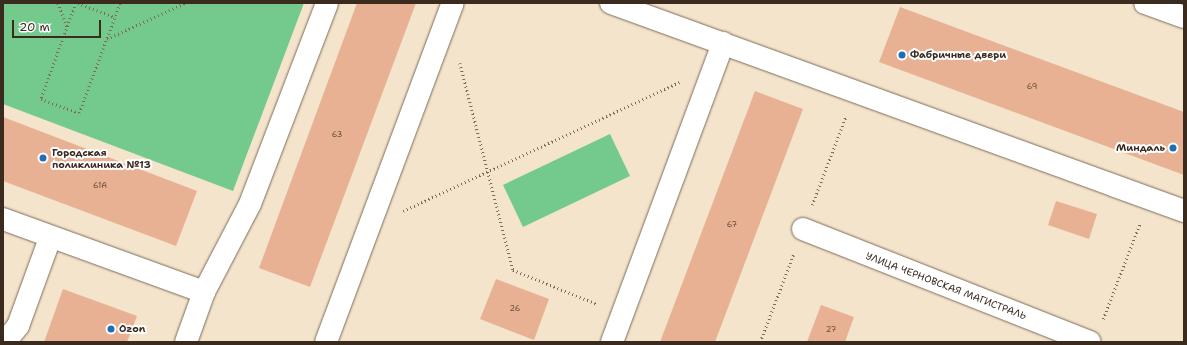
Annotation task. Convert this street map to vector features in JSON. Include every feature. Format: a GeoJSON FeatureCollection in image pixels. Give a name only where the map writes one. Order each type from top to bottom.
{"type":"FeatureCollection","features":[{"type":"Feature","properties":{"kind":"street"},"geometry":{"type":"LineString","coordinates":[[186,342],[204,292],[250,204],[327,3]]}},
{"type":"Feature","properties":{"kind":"street"},"geometry":{"type":"LineString","coordinates":[[326,342],[453,3]]}},
{"type":"Feature","properties":{"kind":"street"},"geometry":{"type":"LineString","coordinates":[[611,3],[1184,211]]}},
{"type":"Feature","properties":{"kind":"street"},"geometry":{"type":"LineString","coordinates":[[1145,3],[1184,17]]}},
{"type":"Feature","properties":{"kind":"street"},"geometry":{"type":"LineString","coordinates":[[612,342],[712,68],[723,43]]}},
{"type":"Feature","properties":{"kind":"street"},"geometry":{"type":"LineString","coordinates":[[3,219],[50,238],[204,292]]}},
{"type":"Feature","properties":{"kind":"street","name":"УЛИЦА ЧЕРНОВСКАЯ МАГИСТРАЛЬ"},"geometry":{"type":"LineString","coordinates":[[803,229],[1090,342]]}},
{"type":"Feature","properties":{"kind":"street"},"geometry":{"type":"LineString","coordinates":[[5,342],[18,326],[50,238]]}},
{"type":"Feature","properties":{"kind":"path"},"geometry":{"type":"LineString","coordinates":[[58,3],[67,27]]}},
{"type":"Feature","properties":{"kind":"path"},"geometry":{"type":"LineString","coordinates":[[115,17],[77,3],[41,99],[80,113],[107,39],[115,17],[120,3]]}},
{"type":"Feature","properties":{"kind":"path"},"geometry":{"type":"LineString","coordinates":[[107,39],[185,3]]}},
{"type":"Feature","properties":{"kind":"path"},"geometry":{"type":"LineString","coordinates":[[460,60],[513,270],[622,313]]}},
{"type":"Feature","properties":{"kind":"path"},"geometry":{"type":"LineString","coordinates":[[368,227],[712,68]]}},
{"type":"Feature","properties":{"kind":"path"},"geometry":{"type":"LineString","coordinates":[[1102,320],[1149,198]]}},
{"type":"Feature","properties":{"kind":"green space"},"geometry":{"type":"Polygon","coordinates":[[[3,3],[304,3],[233,191],[3,104],[3,3]]]}},
{"type":"Feature","properties":{"kind":"green space"},"geometry":{"type":"Polygon","coordinates":[[[610,134],[630,176],[523,227],[503,185],[610,134]]]}},
{"type":"Feature","properties":{"kind":"building"},"geometry":{"type":"Polygon","coordinates":[[[357,3],[416,3],[310,287],[259,268],[357,3]]]}},
{"type":"Feature","properties":{"kind":"building"},"geometry":{"type":"Polygon","coordinates":[[[900,7],[1184,112],[1184,175],[879,62],[900,7]]]}},
{"type":"Feature","properties":{"kind":"building"},"geometry":{"type":"Polygon","coordinates":[[[755,91],[803,109],[715,342],[660,342],[755,91]]]}},
{"type":"Feature","properties":{"kind":"building"},"geometry":{"type":"Polygon","coordinates":[[[3,117],[197,191],[176,246],[3,181],[3,117]]]}},
{"type":"Feature","properties":{"kind":"building"},"geometry":{"type":"Polygon","coordinates":[[[1056,201],[1097,214],[1089,239],[1048,225],[1056,201]]]}},
{"type":"Feature","properties":{"kind":"building"},"geometry":{"type":"Polygon","coordinates":[[[496,279],[549,299],[534,340],[480,319],[496,279]]]}},
{"type":"Feature","properties":{"kind":"building"},"geometry":{"type":"Polygon","coordinates":[[[63,289],[137,316],[127,342],[44,342],[63,289]]]}},
{"type":"Feature","properties":{"kind":"building"},"geometry":{"type":"Polygon","coordinates":[[[821,305],[854,317],[845,342],[807,342],[821,305]]]}},
{"type":"Feature","properties":{"kind":"place","name":"Фабричные двери"},"geometry":{"type":"Point","coordinates":[902,55]}},
{"type":"Feature","properties":{"kind":"place","name":"Миндаль"},"geometry":{"type":"Point","coordinates":[1173,148]}},
{"type":"Feature","properties":{"kind":"place","name":"Городская поликлиника №13"},"geometry":{"type":"Point","coordinates":[43,158]}},
{"type":"Feature","properties":{"kind":"place","name":"Ozon"},"geometry":{"type":"Point","coordinates":[111,329]}}]}
